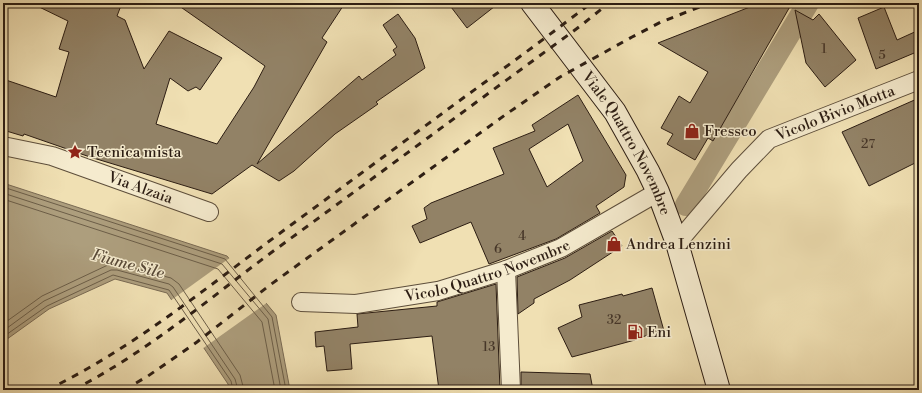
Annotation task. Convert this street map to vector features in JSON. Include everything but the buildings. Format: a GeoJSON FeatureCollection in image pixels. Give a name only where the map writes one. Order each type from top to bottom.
{"type":"FeatureCollection","features":[{"type":"Feature","properties":{"kind":"main road","name":"Viale Quattro Novembre"},"geometry":{"type":"LineString","coordinates":[[532,3],[615,112],[632,140],[658,192],[678,243],[719,390]]}},
{"type":"Feature","properties":{"kind":"street","name":"Vicolo Bivio Motta"},"geometry":{"type":"LineString","coordinates":[[678,243],[739,170],[769,139],[919,80]]}},
{"type":"Feature","properties":{"kind":"street","name":"Via Alzaia"},"geometry":{"type":"LineString","coordinates":[[3,146],[52,156],[209,212]]}},
{"type":"Feature","properties":{"kind":"street","name":"Vicolo Quattro Novembre"},"geometry":{"type":"LineString","coordinates":[[301,302],[356,304],[438,291],[506,270],[561,248],[658,192]]}},
{"type":"Feature","properties":{"kind":"street"},"geometry":{"type":"LineString","coordinates":[[506,270],[511,390]]}},
{"type":"Feature","properties":{"kind":"water","name":"Fiume Sile"},"geometry":{"type":"Polygon","coordinates":[[[3,183],[227,256],[276,315],[290,390],[230,390],[228,384],[167,293],[115,279],[49,309],[3,342],[3,183]]]}},
{"type":"Feature","properties":{"kind":"pier"},"geometry":{"type":"Polygon","coordinates":[[[231,257],[268,302],[202,349],[170,301],[231,257]]]}},
{"type":"Feature","properties":{"kind":"waterway"},"geometry":{"type":"LineString","coordinates":[[686,205],[808,3]]}},
{"type":"Feature","properties":{"kind":"railway"},"geometry":{"type":"LineString","coordinates":[[47,390],[112,354],[173,313],[591,3]]}},
{"type":"Feature","properties":{"kind":"railway"},"geometry":{"type":"LineString","coordinates":[[73,390],[125,360],[174,327],[268,255],[579,27],[609,3]]}},
{"type":"Feature","properties":{"kind":"railway"},"geometry":{"type":"LineString","coordinates":[[124,390],[148,376],[197,342],[270,285],[560,77],[661,22],[710,3]]}},
{"type":"Feature","properties":{"kind":"place","name":"Fressco"},"geometry":{"type":"Point","coordinates":[692,131]}},
{"type":"Feature","properties":{"kind":"place","name":"Tecnica mista"},"geometry":{"type":"Point","coordinates":[75,152]}},
{"type":"Feature","properties":{"kind":"place","name":"Andrea Lenzini"},"geometry":{"type":"Point","coordinates":[614,244]}},
{"type":"Feature","properties":{"kind":"place","name":"Eni"},"geometry":{"type":"Point","coordinates":[635,332]}}]}
